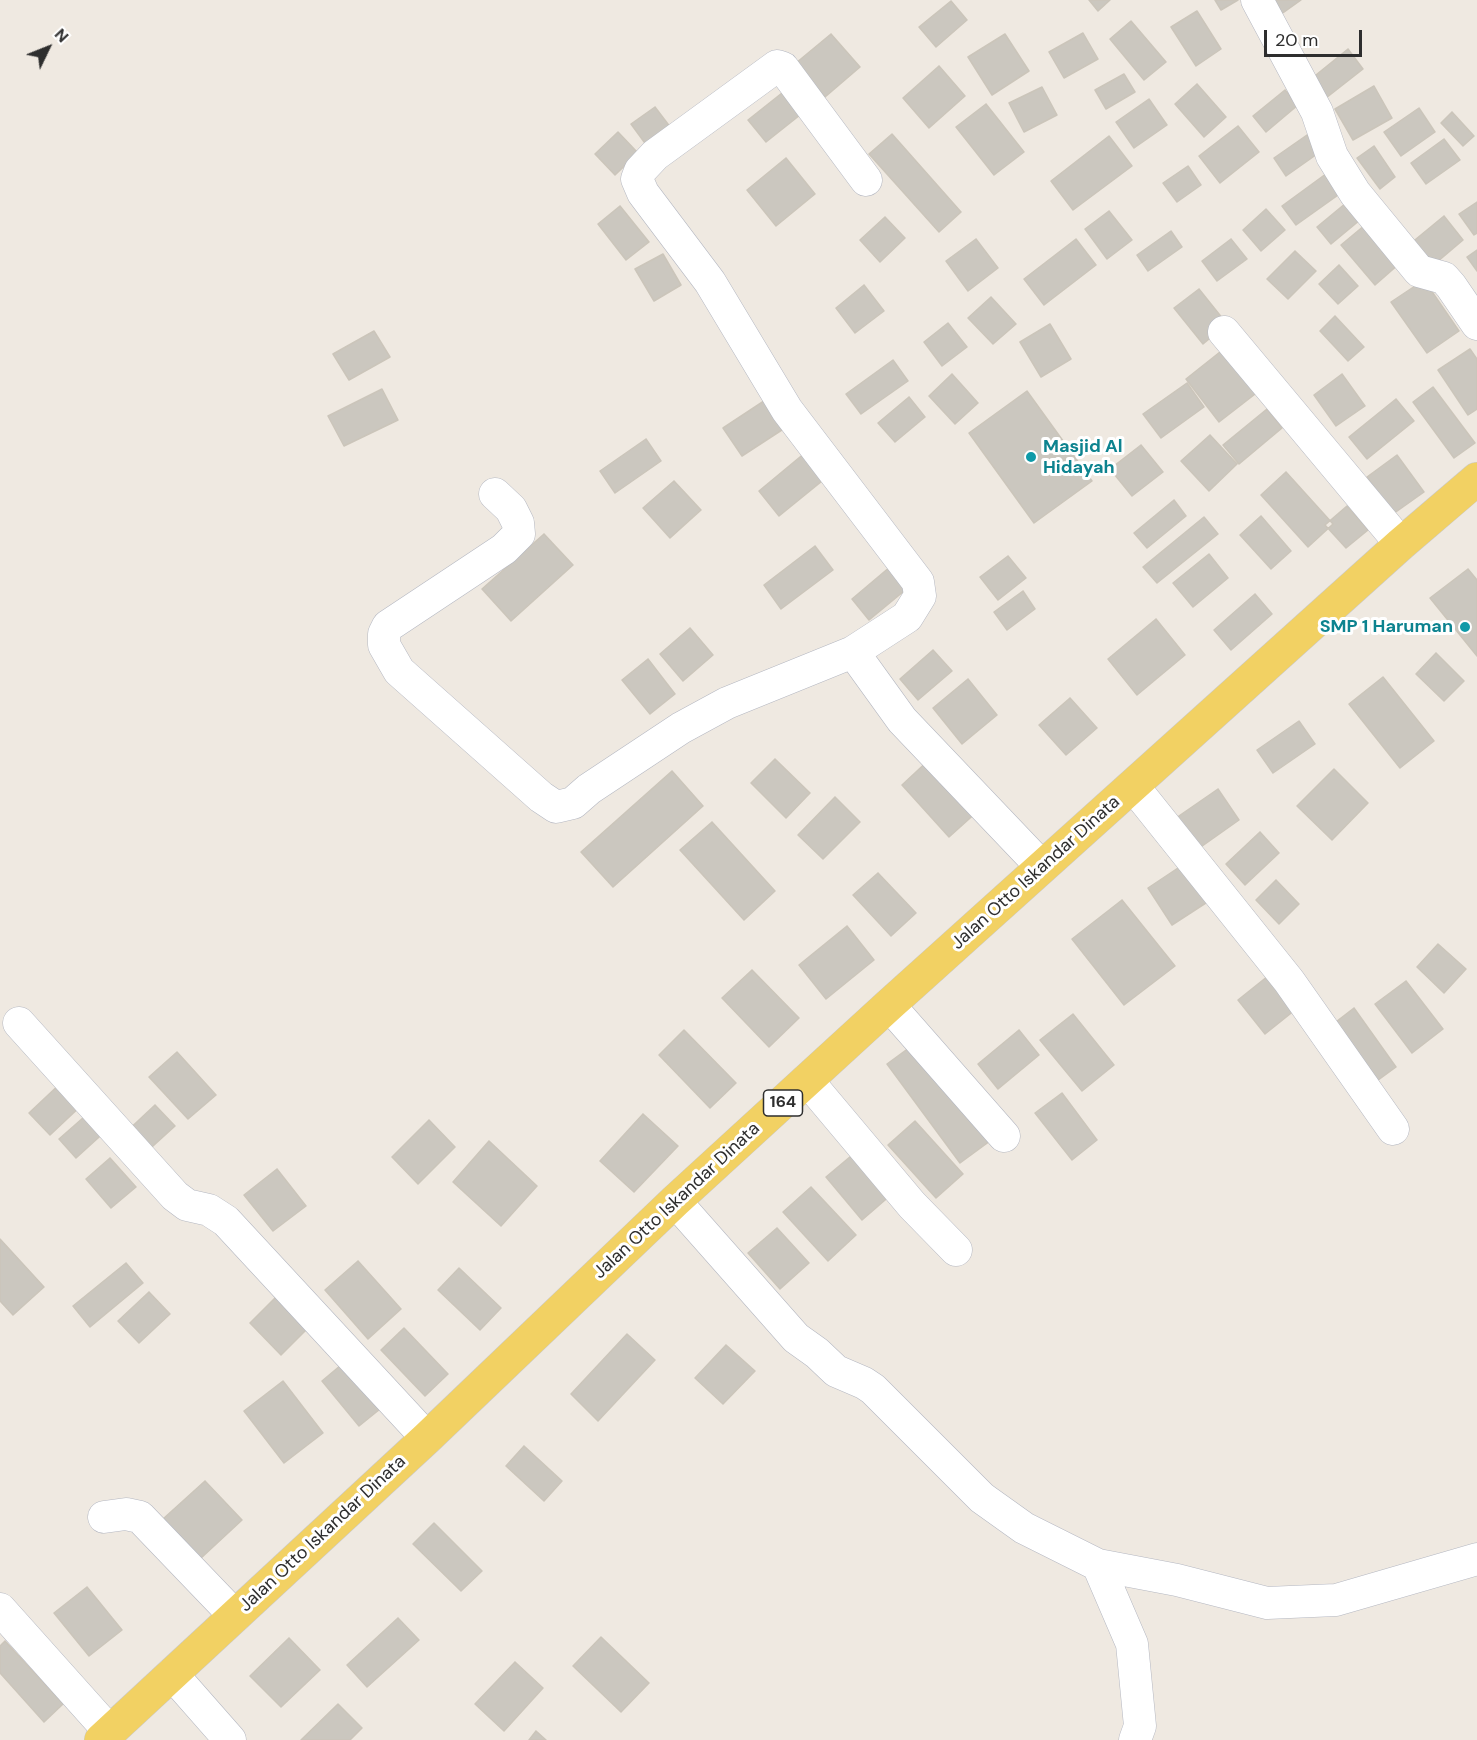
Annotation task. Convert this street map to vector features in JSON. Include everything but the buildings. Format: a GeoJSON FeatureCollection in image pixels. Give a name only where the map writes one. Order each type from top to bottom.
{"type":"FeatureCollection","features":[{"type":"Feature","properties":{"kind":"main road","name":"Jalan Otto Iskandar Dinata"},"geometry":{"type":"LineString","coordinates":[[105,1736],[807,1080],[1401,544],[1477,479]]}},
{"type":"Feature","properties":{"kind":"street"},"geometry":{"type":"LineString","coordinates":[[1257,0],[1317,112],[1332,156],[1354,193],[1419,271],[1444,278],[1477,324]]}},
{"type":"Feature","properties":{"kind":"street"},"geometry":{"type":"LineString","coordinates":[[495,494],[511,509],[518,523],[519,534],[504,549],[388,626],[384,634],[384,645],[399,671],[550,805],[556,807],[573,803],[589,789],[681,728],[727,703],[853,652],[907,617],[920,596],[920,586],[787,410],[710,282],[643,193],[638,179],[640,171],[655,155],[777,66],[783,68],[866,180]]}},
{"type":"Feature","properties":{"kind":"street"},"geometry":{"type":"LineString","coordinates":[[1224,332],[1401,544]]}},
{"type":"Feature","properties":{"kind":"street"},"geometry":{"type":"LineString","coordinates":[[853,652],[902,720],[1041,867]]}},
{"type":"Feature","properties":{"kind":"street"},"geometry":{"type":"LineString","coordinates":[[1133,786],[1289,981],[1393,1129]]}},
{"type":"Feature","properties":{"kind":"street"},"geometry":{"type":"LineString","coordinates":[[889,1005],[1004,1136]]}},
{"type":"Feature","properties":{"kind":"street"},"geometry":{"type":"LineString","coordinates":[[19,1023],[175,1196],[187,1205],[209,1210],[226,1221],[427,1437]]}},
{"type":"Feature","properties":{"kind":"street"},"geometry":{"type":"LineString","coordinates":[[807,1080],[912,1205],[956,1250]]}},
{"type":"Feature","properties":{"kind":"street"},"geometry":{"type":"LineString","coordinates":[[675,1202],[796,1338],[836,1371],[873,1389],[982,1498],[1024,1528],[1098,1565],[1178,1580],[1267,1603],[1336,1600],[1477,1559]]}},
{"type":"Feature","properties":{"kind":"street"},"geometry":{"type":"LineString","coordinates":[[104,1517],[126,1514],[140,1517],[235,1616]]}},
{"type":"Feature","properties":{"kind":"street"},"geometry":{"type":"LineString","coordinates":[[1098,1565],[1132,1644],[1140,1726],[1135,1740]]}},
{"type":"Feature","properties":{"kind":"street"},"geometry":{"type":"LineString","coordinates":[[0,1609],[105,1736]]}},
{"type":"Feature","properties":{"kind":"street"},"geometry":{"type":"LineString","coordinates":[[172,1674],[230,1740]]}},
{"type":"Feature","properties":{"kind":"place","name":"Masjid Al Hidayah"},"geometry":{"type":"Point","coordinates":[1031,457]}},
{"type":"Feature","properties":{"kind":"place","name":"SMP 1 Haruman"},"geometry":{"type":"Point","coordinates":[1465,627]}}]}
